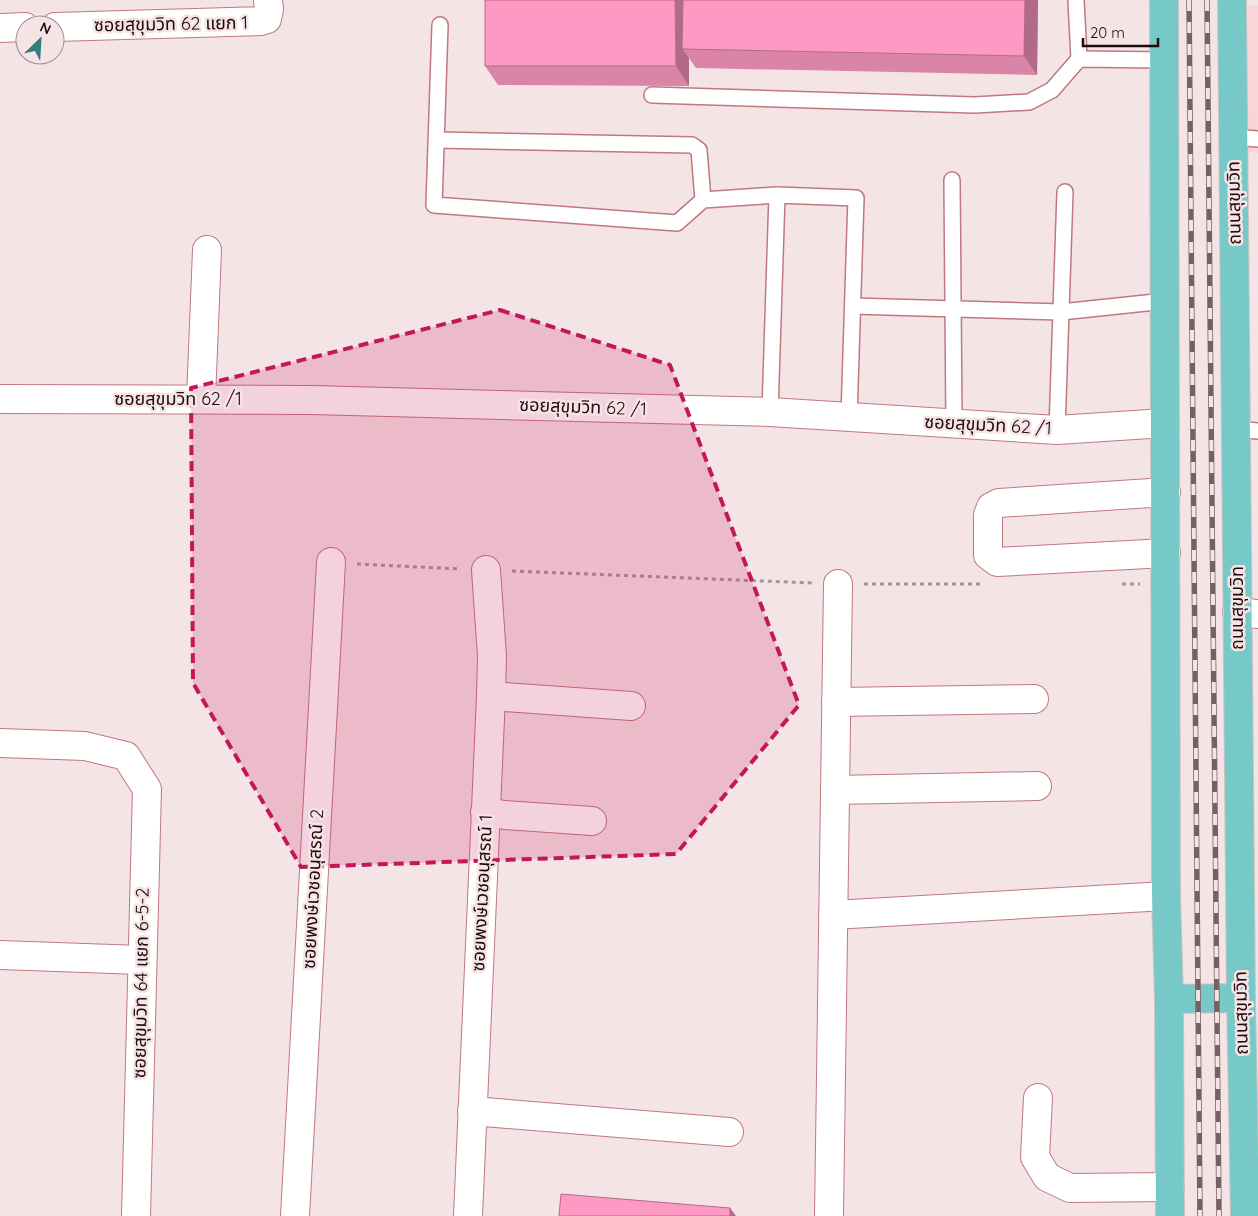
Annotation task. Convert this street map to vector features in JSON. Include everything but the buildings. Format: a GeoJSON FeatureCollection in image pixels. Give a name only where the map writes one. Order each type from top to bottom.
{"type":"FeatureCollection","features":[{"type":"Feature","properties":{"kind":"main road"},"geometry":{"type":"LineString","coordinates":[[1164,0],[1166,896],[1169,999],[1170,1216]]}},
{"type":"Feature","properties":{"kind":"main road","name":"ถนนสุขุมวิท"},"geometry":{"type":"LineString","coordinates":[[1232,0],[1245,138],[1248,613],[1241,998],[1250,1204]]}},
{"type":"Feature","properties":{"kind":"main road"},"geometry":{"type":"LineString","coordinates":[[1169,999],[1241,998]]}},
{"type":"Feature","properties":{"kind":"street","name":"ซอยสุขุมวิท 62 แยก 1"},"geometry":{"type":"LineString","coordinates":[[65,26],[261,21],[267,19],[268,0]]}},
{"type":"Feature","properties":{"kind":"street"},"geometry":{"type":"LineString","coordinates":[[0,28],[15,27]]}},
{"type":"Feature","properties":{"kind":"street"},"geometry":{"type":"LineString","coordinates":[[201,399],[207,250]]}},
{"type":"Feature","properties":{"kind":"street","name":"ซอยสุขุมวิท 62 /1"},"geometry":{"type":"LineString","coordinates":[[0,399],[312,400],[770,412],[1057,430],[1165,423]]}},
{"type":"Feature","properties":{"kind":"street"},"geometry":{"type":"LineString","coordinates":[[1166,492],[998,503],[991,507],[988,515],[988,555],[997,562],[1166,553]]}},
{"type":"Feature","properties":{"kind":"street","name":"ซอยพงษ์เวชอนุสรณ์ 2"},"geometry":{"type":"LineString","coordinates":[[295,1216],[331,562]]}},
{"type":"Feature","properties":{"kind":"street","name":"ซอยพงษ์เวชอนุสรณ์ 1"},"geometry":{"type":"LineString","coordinates":[[468,1216],[491,696],[492,656],[486,570]]}},
{"type":"Feature","properties":{"kind":"street"},"geometry":{"type":"LineString","coordinates":[[830,1216],[838,584]]}},
{"type":"Feature","properties":{"kind":"street"},"geometry":{"type":"LineString","coordinates":[[491,696],[631,706]]}},
{"type":"Feature","properties":{"kind":"street"},"geometry":{"type":"LineString","coordinates":[[836,702],[1034,699]]}},
{"type":"Feature","properties":{"kind":"street","name":"ซอยสุขุมวิท 64 แยก 6-5-2"},"geometry":{"type":"LineString","coordinates":[[0,743],[85,746],[126,756],[147,788],[141,960],[136,1216]]}},
{"type":"Feature","properties":{"kind":"street"},"geometry":{"type":"LineString","coordinates":[[835,790],[1037,786]]}},
{"type":"Feature","properties":{"kind":"street"},"geometry":{"type":"LineString","coordinates":[[485,812],[504,816],[592,821]]}},
{"type":"Feature","properties":{"kind":"street"},"geometry":{"type":"LineString","coordinates":[[833,915],[1166,896]]}},
{"type":"Feature","properties":{"kind":"street"},"geometry":{"type":"LineString","coordinates":[[0,955],[141,960]]}},
{"type":"Feature","properties":{"kind":"street"},"geometry":{"type":"LineString","coordinates":[[1038,1098],[1035,1157],[1047,1177],[1070,1188],[1170,1187]]}},
{"type":"Feature","properties":{"kind":"street"},"geometry":{"type":"LineString","coordinates":[[472,1111],[729,1132]]}},
{"type":"Feature","properties":{"kind":"lane"},"geometry":{"type":"LineString","coordinates":[[652,95],[975,106],[1029,102],[1052,90],[1079,59],[1076,0]]}},
{"type":"Feature","properties":{"kind":"lane"},"geometry":{"type":"LineString","coordinates":[[440,25],[434,205],[677,223],[703,200],[777,195],[856,198],[849,417]]}},
{"type":"Feature","properties":{"kind":"lane"},"geometry":{"type":"LineString","coordinates":[[1079,59],[1164,60]]}},
{"type":"Feature","properties":{"kind":"lane"},"geometry":{"type":"LineString","coordinates":[[437,140],[692,145],[699,150],[703,200]]}},
{"type":"Feature","properties":{"kind":"lane"},"geometry":{"type":"LineString","coordinates":[[952,180],[954,424]]}},
{"type":"Feature","properties":{"kind":"lane"},"geometry":{"type":"LineString","coordinates":[[1057,430],[1065,192]]}},
{"type":"Feature","properties":{"kind":"lane"},"geometry":{"type":"LineString","coordinates":[[770,412],[777,195]]}},
{"type":"Feature","properties":{"kind":"lane"},"geometry":{"type":"LineString","coordinates":[[853,306],[1061,312],[1165,301]]}},
{"type":"Feature","properties":{"kind":"path"},"geometry":{"type":"LineString","coordinates":[[331,562],[838,584],[987,584]]}},
{"type":"Feature","properties":{"kind":"path"},"geometry":{"type":"LineString","coordinates":[[1116,584],[1166,584]]}},
{"type":"Feature","properties":{"kind":"highlighted area"},"geometry":{"type":"Polygon","coordinates":[[[500,310],[670,365],[799,705],[676,854],[301,867],[193,683],[191,388],[500,310]]]}},
{"type":"Feature","properties":{"kind":"shaded area"},"geometry":{"type":"Polygon","coordinates":[[[1248,6],[1258,6],[1258,153],[1247,152],[1248,6]]]}},
{"type":"Feature","properties":{"kind":"railway"},"geometry":{"type":"LineString","coordinates":[[1189,0],[1200,1216]]}},
{"type":"Feature","properties":{"kind":"railway"},"geometry":{"type":"LineString","coordinates":[[1207,0],[1219,1216]]}}]}
